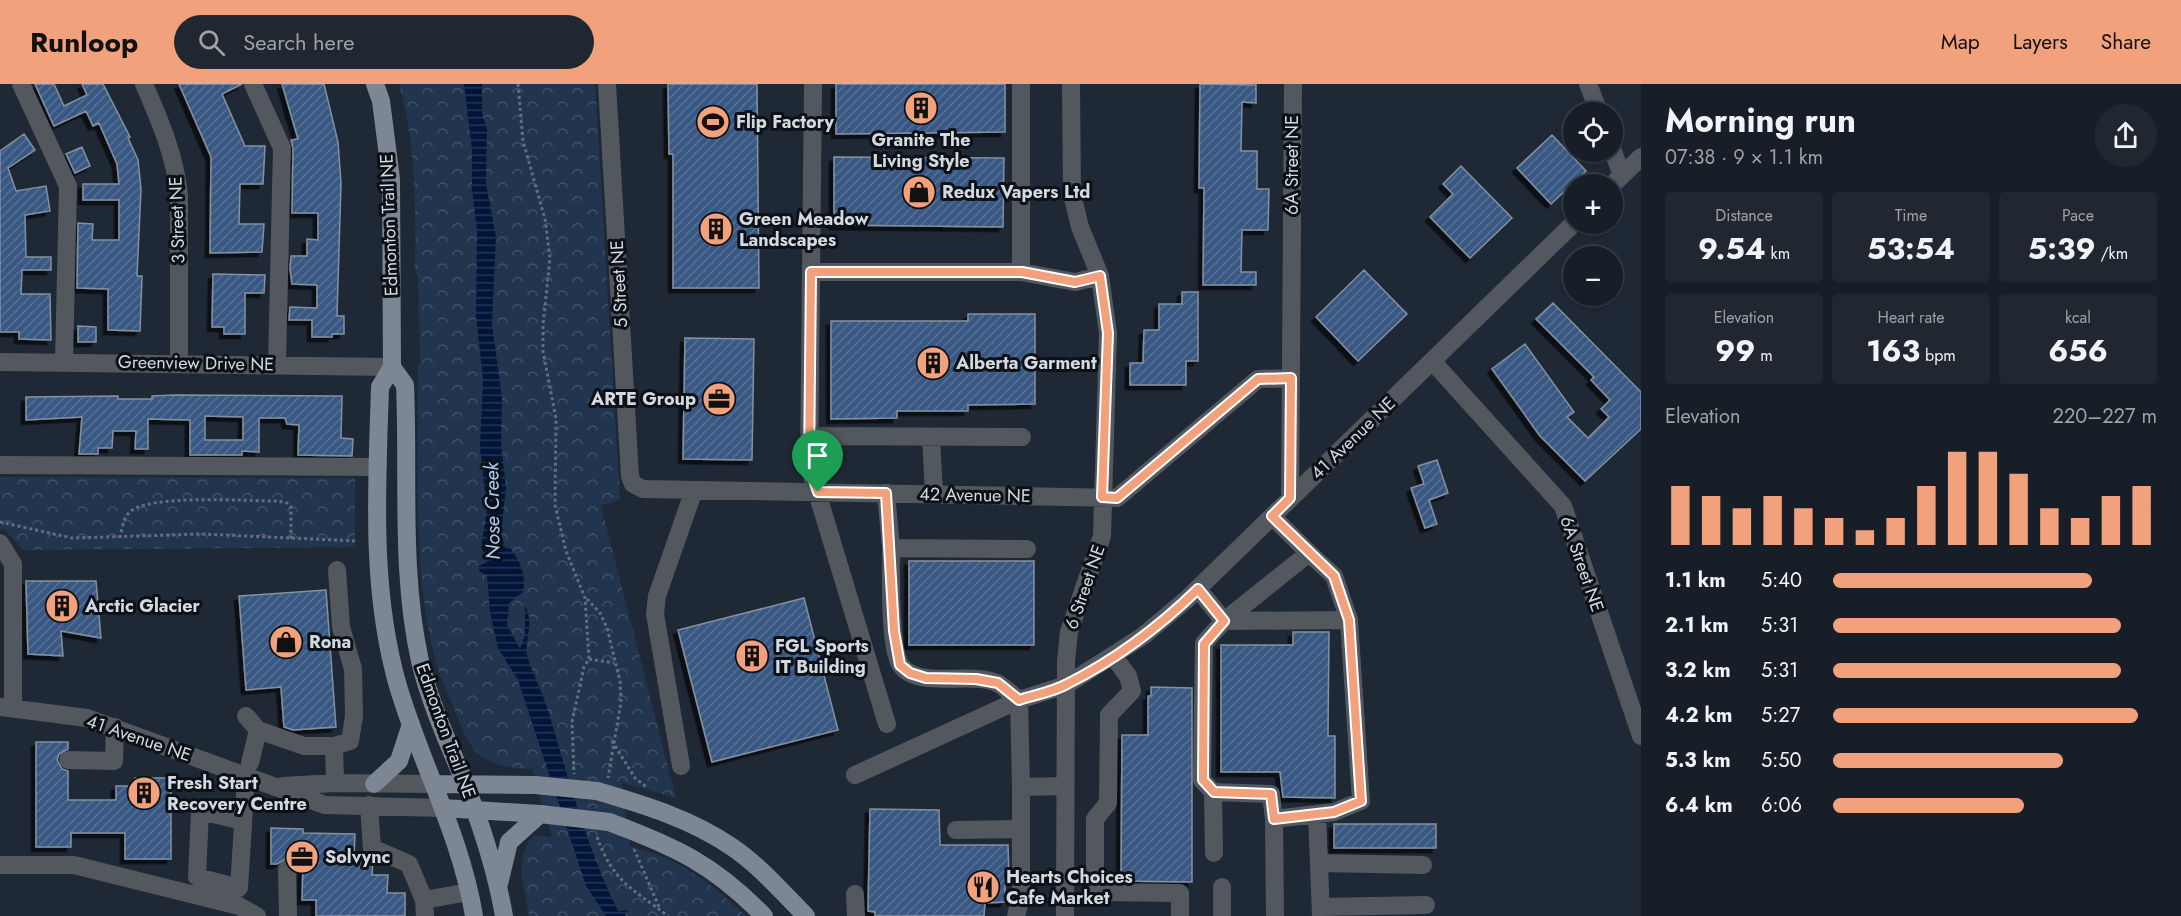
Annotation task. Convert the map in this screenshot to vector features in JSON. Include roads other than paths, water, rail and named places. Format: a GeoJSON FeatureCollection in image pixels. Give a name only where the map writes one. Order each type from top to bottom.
{"type":"FeatureCollection","features":[{"type":"Feature","properties":{"kind":"main road","name":"Edmonton Trail NE"},"geometry":{"type":"LineString","coordinates":[[375,84],[381,101],[391,179],[392,367],[380,387],[378,571],[389,651],[411,724],[443,808],[469,892],[474,916]]}},
{"type":"Feature","properties":{"kind":"main road","name":"Edmonton Trail NE"},"geometry":{"type":"LineString","coordinates":[[392,367],[405,385],[407,556],[410,608],[421,663],[441,726],[474,810],[498,885],[504,916]]}},
{"type":"Feature","properties":{"kind":"main road"},"geometry":{"type":"LineString","coordinates":[[374,783],[399,761],[411,724]]}},
{"type":"Feature","properties":{"kind":"main road"},"geometry":{"type":"LineString","coordinates":[[434,784],[602,786],[700,828],[741,854],[806,916]]}},
{"type":"Feature","properties":{"kind":"main road"},"geometry":{"type":"LineString","coordinates":[[443,808],[540,814],[602,827],[688,855],[718,873],[764,916]]}},
{"type":"Feature","properties":{"kind":"main road"},"geometry":{"type":"LineString","coordinates":[[498,885],[509,842],[540,814]]}},
{"type":"Feature","properties":{"kind":"street"},"geometry":{"type":"LineString","coordinates":[[21,84],[68,186],[64,362]]}},
{"type":"Feature","properties":{"kind":"street","name":"3 Street NE"},"geometry":{"type":"LineString","coordinates":[[144,84],[169,140],[177,172],[179,363]]}},
{"type":"Feature","properties":{"kind":"street"},"geometry":{"type":"LineString","coordinates":[[254,84],[282,148],[277,364]]}},
{"type":"Feature","properties":{"kind":"street","name":"5 Street NE"},"geometry":{"type":"LineString","coordinates":[[607,84],[630,476],[633,484]]}},
{"type":"Feature","properties":{"kind":"street"},"geometry":{"type":"LineString","coordinates":[[813,84],[809,466],[887,724]]}},
{"type":"Feature","properties":{"kind":"street"},"geometry":{"type":"LineString","coordinates":[[1021,84],[1022,272]]}},
{"type":"Feature","properties":{"kind":"street","name":"6 Street NE"},"geometry":{"type":"LineString","coordinates":[[1065,916],[1066,685],[1069,632],[1102,536],[1108,333],[1100,276],[1080,227],[1072,194],[1071,84]]}},
{"type":"Feature","properties":{"kind":"street","name":"6A Street NE"},"geometry":{"type":"LineString","coordinates":[[1290,498],[1293,84]]}},
{"type":"Feature","properties":{"kind":"street"},"geometry":{"type":"LineString","coordinates":[[1588,84],[1595,102]]}},
{"type":"Feature","properties":{"kind":"street"},"geometry":{"type":"LineString","coordinates":[[1623,174],[1641,157]]}},
{"type":"Feature","properties":{"kind":"street","name":"41 Avenue NE"},"geometry":{"type":"LineString","coordinates":[[855,775],[1019,700],[1066,685],[1143,636],[1198,589],[1290,498],[1433,363],[1563,234]]}},
{"type":"Feature","properties":{"kind":"street"},"geometry":{"type":"LineString","coordinates":[[811,272],[1022,272],[1075,282],[1100,276]]}},
{"type":"Feature","properties":{"kind":"street","name":"Greenview Drive NE"},"geometry":{"type":"LineString","coordinates":[[0,362],[392,367]]}},
{"type":"Feature","properties":{"kind":"street","name":"6A Street NE"},"geometry":{"type":"LineString","coordinates":[[1433,363],[1563,506],[1638,717],[1641,736]]}},
{"type":"Feature","properties":{"kind":"street","name":"42 Avenue NE"},"geometry":{"type":"LineString","coordinates":[[633,484],[643,489],[1117,498],[1258,379],[1291,378]]}},
{"type":"Feature","properties":{"kind":"street"},"geometry":{"type":"LineString","coordinates":[[810,436],[1022,437]]}},
{"type":"Feature","properties":{"kind":"street"},"geometry":{"type":"LineString","coordinates":[[931,437],[934,494]]}},
{"type":"Feature","properties":{"kind":"street"},"geometry":{"type":"LineString","coordinates":[[0,465],[378,467]]}},
{"type":"Feature","properties":{"kind":"street"},"geometry":{"type":"LineString","coordinates":[[681,766],[656,614],[657,596],[694,490]]}},
{"type":"Feature","properties":{"kind":"street"},"geometry":{"type":"LineString","coordinates":[[886,493],[891,548],[894,631],[900,665],[910,673],[926,678],[976,679],[998,683],[1019,700],[1022,897],[1016,916]]}},
{"type":"Feature","properties":{"kind":"street"},"geometry":{"type":"LineString","coordinates":[[1272,516],[1334,576],[1349,620],[1361,801],[1334,812],[1274,819]]}},
{"type":"Feature","properties":{"kind":"street"},"geometry":{"type":"LineString","coordinates":[[891,548],[1027,549]]}},
{"type":"Feature","properties":{"kind":"street"},"geometry":{"type":"LineString","coordinates":[[2,550],[13,564],[6,707]]}},
{"type":"Feature","properties":{"kind":"street"},"geometry":{"type":"LineString","coordinates":[[1214,853],[1214,792],[1203,780],[1204,644],[1224,621],[1309,553]]}},
{"type":"Feature","properties":{"kind":"street"},"geometry":{"type":"LineString","coordinates":[[246,716],[258,730],[304,746],[334,746],[350,741],[354,716],[353,669],[341,627],[338,570]]}},
{"type":"Feature","properties":{"kind":"street"},"geometry":{"type":"LineString","coordinates":[[1198,589],[1224,621]]}},
{"type":"Feature","properties":{"kind":"street"},"geometry":{"type":"LineString","coordinates":[[1224,621],[1349,620]]}},
{"type":"Feature","properties":{"kind":"street"},"geometry":{"type":"LineString","coordinates":[[1113,656],[1128,676],[1132,691],[1109,715],[1108,803],[1095,819],[1094,879],[1098,892],[1180,893],[1180,916]]}},
{"type":"Feature","properties":{"kind":"street","name":"41 Avenue NE"},"geometry":{"type":"LineString","coordinates":[[6,707],[62,713],[114,727],[248,769],[273,787],[325,804],[443,808]]}},
{"type":"Feature","properties":{"kind":"street"},"geometry":{"type":"LineString","coordinates":[[68,760],[114,760],[114,727]]}},
{"type":"Feature","properties":{"kind":"street"},"geometry":{"type":"LineString","coordinates":[[243,821],[248,769],[258,730]]}},
{"type":"Feature","properties":{"kind":"street"},"geometry":{"type":"LineString","coordinates":[[334,746],[335,783]]}},
{"type":"Feature","properties":{"kind":"street","name":"41 Avenue NE"},"geometry":{"type":"LineString","coordinates":[[273,787],[335,783],[434,784]]}},
{"type":"Feature","properties":{"kind":"street"},"geometry":{"type":"LineString","coordinates":[[1021,787],[1065,786]]}},
{"type":"Feature","properties":{"kind":"street"},"geometry":{"type":"LineString","coordinates":[[1214,792],[1271,794],[1274,819],[1275,916]]}},
{"type":"Feature","properties":{"kind":"street"},"geometry":{"type":"LineString","coordinates":[[369,805],[372,848],[409,864],[425,908],[469,892]]}},
{"type":"Feature","properties":{"kind":"street"},"geometry":{"type":"LineString","coordinates":[[1317,814],[1321,912],[1426,905]]}},
{"type":"Feature","properties":{"kind":"street"},"geometry":{"type":"LineString","coordinates":[[956,830],[1021,829]]}},
{"type":"Feature","properties":{"kind":"street"},"geometry":{"type":"LineString","coordinates":[[1065,851],[1095,851]]}},
{"type":"Feature","properties":{"kind":"street"},"geometry":{"type":"LineString","coordinates":[[1319,863],[1423,865]]}},
{"type":"Feature","properties":{"kind":"street"},"geometry":{"type":"LineString","coordinates":[[0,865],[74,865],[239,906],[257,916]]}},
{"type":"Feature","properties":{"kind":"street"},"geometry":{"type":"LineString","coordinates":[[287,870],[288,916]]}},
{"type":"Feature","properties":{"kind":"street"},"geometry":{"type":"LineString","coordinates":[[1222,887],[1222,916]]}},
{"type":"Feature","properties":{"kind":"street"},"geometry":{"type":"LineString","coordinates":[[855,894],[856,916]]}},
{"type":"Feature","properties":{"kind":"water","name":"Nose Creek"},"geometry":{"type":"Polygon","coordinates":[[[464,84],[482,84],[482,113],[487,130],[486,183],[496,237],[492,324],[502,398],[501,443],[506,488],[501,533],[505,548],[511,549],[520,564],[524,580],[523,592],[509,603],[507,625],[520,649],[525,636],[525,606],[529,619],[528,659],[547,707],[579,814],[597,863],[618,911],[628,910],[625,916],[606,916],[586,886],[518,680],[498,648],[490,612],[487,576],[479,571],[479,566],[487,562],[481,547],[487,510],[480,448],[483,378],[476,316],[477,231],[472,189],[472,150],[464,84]]]}},
{"type":"Feature","properties":{"kind":"place","name":"Granite The Living Style"},"geometry":{"type":"Point","coordinates":[921,108]}},
{"type":"Feature","properties":{"kind":"place","name":"Flip Factory"},"geometry":{"type":"Point","coordinates":[713,122]}},
{"type":"Feature","properties":{"kind":"place","name":"Redux Vapers Ltd"},"geometry":{"type":"Point","coordinates":[919,192]}},
{"type":"Feature","properties":{"kind":"place","name":"Green Meadow Landscapes"},"geometry":{"type":"Point","coordinates":[716,229]}},
{"type":"Feature","properties":{"kind":"place","name":"Alberta Garment"},"geometry":{"type":"Point","coordinates":[933,363]}},
{"type":"Feature","properties":{"kind":"place","name":"ARTE Group"},"geometry":{"type":"Point","coordinates":[719,399]}},
{"type":"Feature","properties":{"kind":"place","name":"Arctic Glacier"},"geometry":{"type":"Point","coordinates":[62,606]}},
{"type":"Feature","properties":{"kind":"place","name":"Rona"},"geometry":{"type":"Point","coordinates":[286,642]}},
{"type":"Feature","properties":{"kind":"place","name":"FGL Sports IT Building"},"geometry":{"type":"Point","coordinates":[752,656]}},
{"type":"Feature","properties":{"kind":"place","name":"Fresh Start Recovery Centre"},"geometry":{"type":"Point","coordinates":[144,793]}},
{"type":"Feature","properties":{"kind":"place","name":"Solvync"},"geometry":{"type":"Point","coordinates":[302,857]}},
{"type":"Feature","properties":{"kind":"place","name":"Hearts Choices Cafe Market"},"geometry":{"type":"Point","coordinates":[983,887]}}]}
